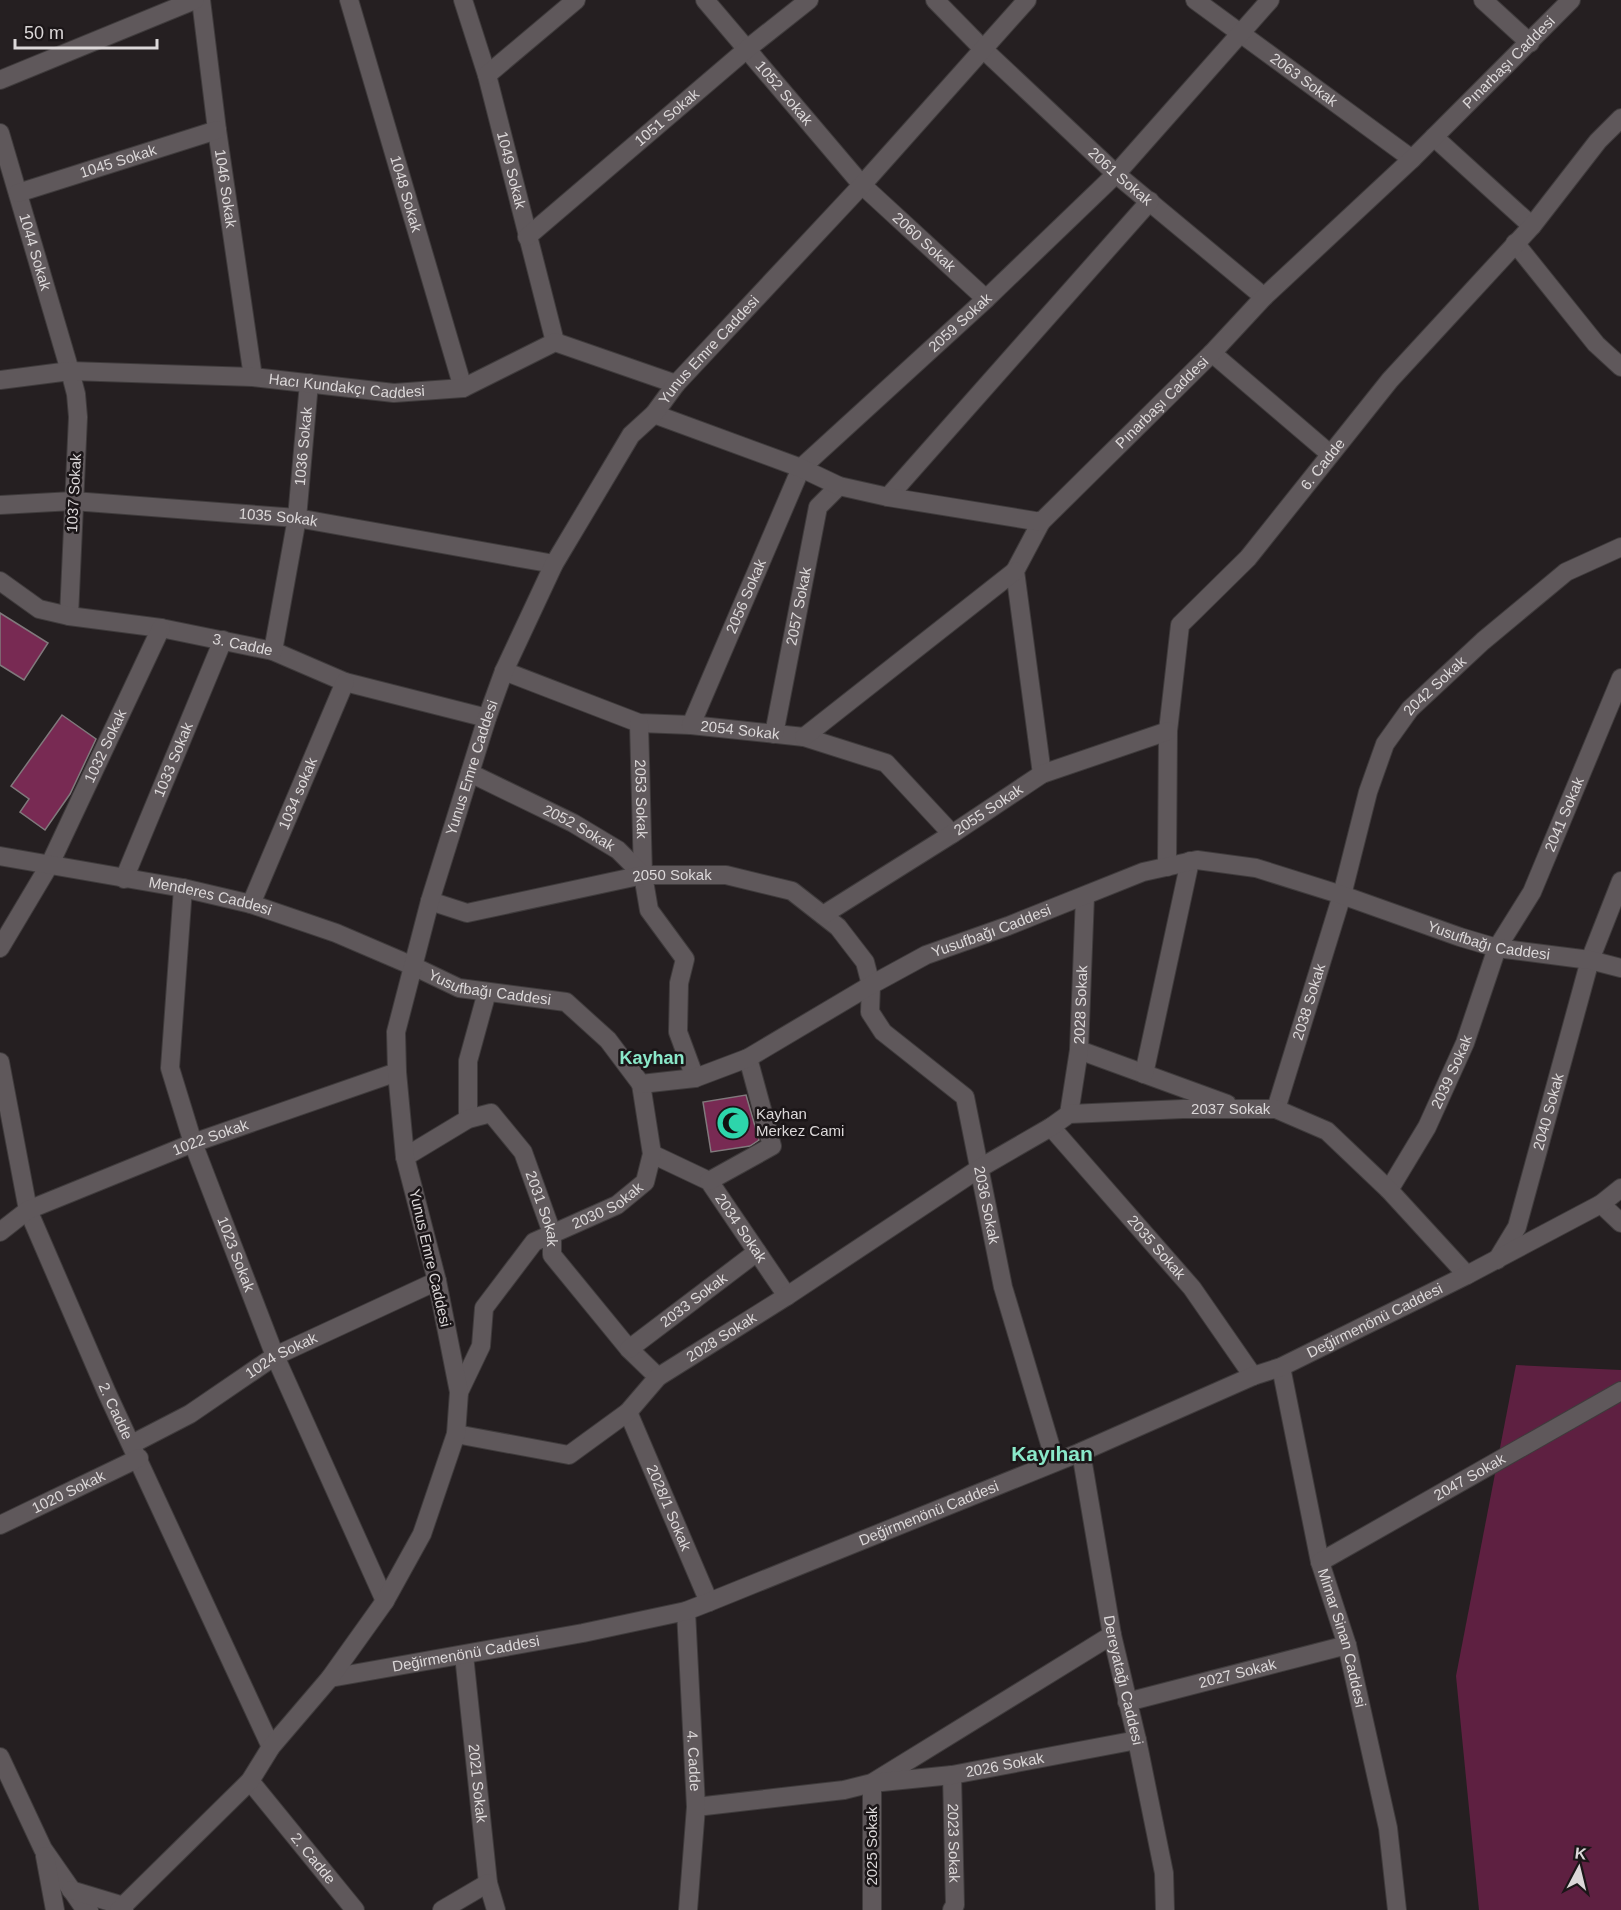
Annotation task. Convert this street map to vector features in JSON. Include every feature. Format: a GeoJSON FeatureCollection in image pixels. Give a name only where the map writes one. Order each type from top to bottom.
{"type":"FeatureCollection","features":[{"type":"Feature","properties":{"kind":"street"},"geometry":{"type":"LineString","coordinates":[[0,80],[195,0]]}},
{"type":"Feature","properties":{"kind":"street","name":"1046 Sokak"},"geometry":{"type":"LineString","coordinates":[[201,0],[253,377]]}},
{"type":"Feature","properties":{"kind":"street","name":"1048 Sokak"},"geometry":{"type":"LineString","coordinates":[[349,0],[462,388]]}},
{"type":"Feature","properties":{"kind":"street","name":"1049 Sokak"},"geometry":{"type":"LineString","coordinates":[[464,0],[487,75],[555,342]]}},
{"type":"Feature","properties":{"kind":"street"},"geometry":{"type":"LineString","coordinates":[[487,75],[576,0]]}},
{"type":"Feature","properties":{"kind":"street","name":"1052 Sokak"},"geometry":{"type":"LineString","coordinates":[[705,0],[862,185]]}},
{"type":"Feature","properties":{"kind":"street","name":"1051 Sokak"},"geometry":{"type":"LineString","coordinates":[[527,237],[747,49],[809,0]]}},
{"type":"Feature","properties":{"kind":"street","name":"2061 Sokak"},"geometry":{"type":"LineString","coordinates":[[935,0],[982,49],[1116,174],[1264,297]]}},
{"type":"Feature","properties":{"kind":"street","name":"Yunus Emre Caddesi"},"geometry":{"type":"LineString","coordinates":[[122,1909],[250,1781],[271,1747],[330,1678],[385,1601],[422,1534],[456,1434],[459,1392],[437,1281],[405,1157],[396,1032],[430,901],[487,718],[504,670],[554,564],[631,435],[654,414],[676,384],[862,185],[1027,0]]}},
{"type":"Feature","properties":{"kind":"street","name":"2063 Sokak"},"geometry":{"type":"LineString","coordinates":[[1195,0],[1412,159]]}},
{"type":"Feature","properties":{"kind":"street","name":"2059 Sokak"},"geometry":{"type":"LineString","coordinates":[[801,468],[986,299],[1116,174],[1270,0]]}},
{"type":"Feature","properties":{"kind":"street"},"geometry":{"type":"LineString","coordinates":[[1483,0],[1530,43]]}},
{"type":"Feature","properties":{"kind":"street","name":"Pınarbaşı Caddesi"},"geometry":{"type":"LineString","coordinates":[[1015,572],[1041,522],[1212,353],[1264,297],[1412,159],[1571,0]]}},
{"type":"Feature","properties":{"kind":"street","name":"6. Cadde"},"geometry":{"type":"LineString","coordinates":[[1167,867],[1168,731],[1180,625],[1248,558],[1390,380],[1532,226],[1598,141],[1621,118]]}},
{"type":"Feature","properties":{"kind":"street","name":"1045 Sokak"},"geometry":{"type":"LineString","coordinates":[[18,193],[217,129]]}},
{"type":"Feature","properties":{"kind":"street","name":"1044 Sokak"},"geometry":{"type":"LineString","coordinates":[[0,133],[70,371]]}},
{"type":"Feature","properties":{"kind":"street"},"geometry":{"type":"LineString","coordinates":[[1434,137],[1532,226]]}},
{"type":"Feature","properties":{"kind":"street","name":"2060 Sokak"},"geometry":{"type":"LineString","coordinates":[[862,185],[986,299]]}},
{"type":"Feature","properties":{"kind":"street"},"geometry":{"type":"LineString","coordinates":[[888,497],[1150,201]]}},
{"type":"Feature","properties":{"kind":"street"},"geometry":{"type":"LineString","coordinates":[[1515,243],[1596,344],[1621,367]]}},
{"type":"Feature","properties":{"kind":"street"},"geometry":{"type":"LineString","coordinates":[[555,342],[676,384]]}},
{"type":"Feature","properties":{"kind":"street","name":"Hacı Kundakçı Caddesi"},"geometry":{"type":"LineString","coordinates":[[0,380],[70,371],[253,377],[394,393],[462,388],[555,342]]}},
{"type":"Feature","properties":{"kind":"street"},"geometry":{"type":"LineString","coordinates":[[1212,353],[1330,454]]}},
{"type":"Feature","properties":{"kind":"street","name":"1037 Sokak"},"geometry":{"type":"LineString","coordinates":[[69,616],[78,417],[76,394],[70,371]]}},
{"type":"Feature","properties":{"kind":"street","name":"1036 Sokak"},"geometry":{"type":"LineString","coordinates":[[273,651],[297,518],[309,384]]}},
{"type":"Feature","properties":{"kind":"street"},"geometry":{"type":"LineString","coordinates":[[654,414],[801,468],[840,486],[888,497],[1041,522]]}},
{"type":"Feature","properties":{"kind":"street","name":"2056 Sokak"},"geometry":{"type":"LineString","coordinates":[[690,725],[801,468]]}},
{"type":"Feature","properties":{"kind":"street","name":"2057 Sokak"},"geometry":{"type":"LineString","coordinates":[[774,734],[818,507],[840,486]]}},
{"type":"Feature","properties":{"kind":"street","name":"1035 Sokak"},"geometry":{"type":"LineString","coordinates":[[0,505],[73,501],[297,518],[554,564]]}},
{"type":"Feature","properties":{"kind":"street","name":"2042 Sokak"},"geometry":{"type":"LineString","coordinates":[[1342,895],[1368,792],[1381,754],[1385,744],[1410,709],[1483,641],[1566,572],[1621,547]]}},
{"type":"Feature","properties":{"kind":"street"},"geometry":{"type":"LineString","coordinates":[[804,737],[1015,572]]}},
{"type":"Feature","properties":{"kind":"street"},"geometry":{"type":"LineString","coordinates":[[1015,572],[1042,774]]}},
{"type":"Feature","properties":{"kind":"street","name":"3. Cadde"},"geometry":{"type":"LineString","coordinates":[[0,581],[39,609],[69,616],[161,628],[273,651],[345,682],[487,718]]}},
{"type":"Feature","properties":{"kind":"street","name":"1032 Sokak"},"geometry":{"type":"LineString","coordinates":[[0,948],[50,864],[161,628]]}},
{"type":"Feature","properties":{"kind":"street","name":"1033 Sokak"},"geometry":{"type":"LineString","coordinates":[[124,879],[223,640]]}},
{"type":"Feature","properties":{"kind":"street","name":"2054 Sokak"},"geometry":{"type":"LineString","coordinates":[[504,670],[639,723],[690,725],[804,737],[886,763],[952,834]]}},
{"type":"Feature","properties":{"kind":"street","name":"2041 Sokak"},"geometry":{"type":"LineString","coordinates":[[1497,948],[1532,892],[1621,678]]}},
{"type":"Feature","properties":{"kind":"street","name":"1034 sokak"},"geometry":{"type":"LineString","coordinates":[[251,904],[345,682]]}},
{"type":"Feature","properties":{"kind":"street","name":"2053 Sokak"},"geometry":{"type":"LineString","coordinates":[[639,723],[644,875]]}},
{"type":"Feature","properties":{"kind":"street","name":"2055 Sokak"},"geometry":{"type":"LineString","coordinates":[[823,915],[1042,774],[1168,731]]}},
{"type":"Feature","properties":{"kind":"street","name":"2052 Sokak"},"geometry":{"type":"LineString","coordinates":[[470,773],[573,823],[618,850],[644,875]]}},
{"type":"Feature","properties":{"kind":"street","name":"Menderes Caddesi"},"geometry":{"type":"LineString","coordinates":[[0,856],[183,888],[251,904],[336,933],[413,966]]}},
{"type":"Feature","properties":{"kind":"street","name":"Yusufbağı Caddesi"},"geometry":{"type":"LineString","coordinates":[[413,966],[459,988],[566,1002],[608,1040],[641,1084],[695,1078],[748,1058],[870,985],[926,955],[1008,926],[1143,872],[1197,860],[1256,868],[1497,948],[1590,960],[1621,968]]}},
{"type":"Feature","properties":{"kind":"street"},"geometry":{"type":"LineString","coordinates":[[1144,1074],[1190,861]]}},
{"type":"Feature","properties":{"kind":"street"},"geometry":{"type":"LineString","coordinates":[[644,875],[649,910],[685,959],[679,983],[678,1032],[695,1078]]}},
{"type":"Feature","properties":{"kind":"street","name":"2050 Sokak"},"geometry":{"type":"LineString","coordinates":[[430,901],[467,913],[644,875],[726,875],[792,891],[838,927],[865,962],[870,985]]}},
{"type":"Feature","properties":{"kind":"street","name":"2040 Sokak"},"geometry":{"type":"LineString","coordinates":[[1497,1260],[1517,1227],[1590,960],[1621,881]]}},
{"type":"Feature","properties":{"kind":"street","name":"1023 Sokak"},"geometry":{"type":"LineString","coordinates":[[183,888],[170,1068],[193,1143],[275,1356],[385,1601]]}},
{"type":"Feature","properties":{"kind":"street","name":"2038 Sokak"},"geometry":{"type":"LineString","coordinates":[[1275,1109],[1342,895]]}},
{"type":"Feature","properties":{"kind":"street","name":"2028 Sokak"},"geometry":{"type":"LineString","coordinates":[[1069,1114],[1079,1050],[1085,896]]}},
{"type":"Feature","properties":{"kind":"street","name":"2039 Sokak"},"geometry":{"type":"LineString","coordinates":[[1389,1190],[1437,1106],[1464,1043],[1497,948]]}},
{"type":"Feature","properties":{"kind":"street","name":"2036 Sokak"},"geometry":{"type":"LineString","coordinates":[[870,985],[870,1012],[883,1032],[965,1097],[1003,1287],[1055,1461]]}},
{"type":"Feature","properties":{"kind":"street"},"geometry":{"type":"LineString","coordinates":[[468,1119],[468,1061],[487,992]]}},
{"type":"Feature","properties":{"kind":"street"},"geometry":{"type":"LineString","coordinates":[[1079,1050],[1238,1108]]}},
{"type":"Feature","properties":{"kind":"street"},"geometry":{"type":"LineString","coordinates":[[709,1181],[772,1146],[748,1058]]}},
{"type":"Feature","properties":{"kind":"street","name":"2. Cadde"},"geometry":{"type":"LineString","coordinates":[[0,1062],[28,1210],[108,1393],[271,1747]]}},
{"type":"Feature","properties":{"kind":"street","name":"1022 Sokak"},"geometry":{"type":"LineString","coordinates":[[0,1232],[28,1210],[193,1143],[398,1072]]}},
{"type":"Feature","properties":{"kind":"street","name":"2030 Sokak"},"geometry":{"type":"LineString","coordinates":[[459,1392],[481,1346],[484,1308],[534,1242],[617,1205],[645,1182],[652,1154],[641,1084]]}},
{"type":"Feature","properties":{"kind":"street","name":"2037 Sokak"},"geometry":{"type":"LineString","coordinates":[[1069,1114],[1238,1108],[1275,1109],[1327,1131],[1389,1190],[1467,1275]]}},
{"type":"Feature","properties":{"kind":"street","name":"2031 Sokak"},"geometry":{"type":"LineString","coordinates":[[405,1157],[468,1119],[491,1113],[523,1152],[552,1233],[552,1255],[629,1349],[658,1377]]}},
{"type":"Feature","properties":{"kind":"street"},"geometry":{"type":"LineString","coordinates":[[980,1168],[1069,1114]]}},
{"type":"Feature","properties":{"kind":"street","name":"2035 Sokak"},"geometry":{"type":"LineString","coordinates":[[1051,1126],[1192,1288],[1253,1376]]}},
{"type":"Feature","properties":{"kind":"street","name":"2034 Sokak"},"geometry":{"type":"LineString","coordinates":[[652,1154],[709,1181],[788,1296]]}},
{"type":"Feature","properties":{"kind":"street","name":"2028 Sokak"},"geometry":{"type":"LineString","coordinates":[[456,1434],[569,1455],[628,1412],[658,1377],[788,1296],[980,1168]]}},
{"type":"Feature","properties":{"kind":"street","name":"Değirmenönü Caddesi"},"geometry":{"type":"LineString","coordinates":[[330,1678],[583,1633],[686,1611],[1081,1452],[1253,1376],[1281,1367],[1497,1260],[1601,1204],[1621,1188]]}},
{"type":"Feature","properties":{"kind":"street"},"geometry":{"type":"LineString","coordinates":[[1601,1204],[1621,1223]]}},
{"type":"Feature","properties":{"kind":"street","name":"2033 Sokak"},"geometry":{"type":"LineString","coordinates":[[629,1349],[757,1252]]}},
{"type":"Feature","properties":{"kind":"street","name":"1024 Sokak"},"geometry":{"type":"LineString","coordinates":[[136,1451],[275,1356],[437,1281]]}},
{"type":"Feature","properties":{"kind":"street","name":"Mimar Sinan Caddesi"},"geometry":{"type":"LineString","coordinates":[[1281,1367],[1320,1562],[1347,1645],[1388,1828],[1397,1910]]}},
{"type":"Feature","properties":{"kind":"street","name":"2047 Sokak"},"geometry":{"type":"LineString","coordinates":[[1320,1562],[1621,1391]]}},
{"type":"Feature","properties":{"kind":"street","name":"2028/1 Sokak"},"geometry":{"type":"LineString","coordinates":[[628,1412],[709,1602]]}},
{"type":"Feature","properties":{"kind":"street","name":"1020 Sokak"},"geometry":{"type":"LineString","coordinates":[[0,1525],[136,1451]]}},
{"type":"Feature","properties":{"kind":"street","name":"Dereyatağı Caddesi"},"geometry":{"type":"LineString","coordinates":[[1081,1452],[1112,1635],[1137,1740],[1164,1873],[1165,1910]]}},
{"type":"Feature","properties":{"kind":"street","name":"4. Cadde"},"geometry":{"type":"LineString","coordinates":[[686,1611],[696,1807],[688,1910]]}},
{"type":"Feature","properties":{"kind":"street"},"geometry":{"type":"LineString","coordinates":[[696,1807],[844,1790],[872,1783],[1112,1635]]}},
{"type":"Feature","properties":{"kind":"street","name":"2027 Sokak"},"geometry":{"type":"LineString","coordinates":[[1127,1702],[1347,1645]]}},
{"type":"Feature","properties":{"kind":"street","name":"2021 Sokak"},"geometry":{"type":"LineString","coordinates":[[464,1655],[488,1883],[496,1910]]}},
{"type":"Feature","properties":{"kind":"street","name":"2026 Sokak"},"geometry":{"type":"LineString","coordinates":[[872,1783],[952,1775],[1137,1740]]}},
{"type":"Feature","properties":{"kind":"street"},"geometry":{"type":"LineString","coordinates":[[0,1757],[43,1849],[85,1910]]}},
{"type":"Feature","properties":{"kind":"street","name":"2023 Sokak"},"geometry":{"type":"LineString","coordinates":[[952,1775],[955,1905],[952,1910]]}},
{"type":"Feature","properties":{"kind":"street","name":"2. Cadde"},"geometry":{"type":"LineString","coordinates":[[250,1781],[355,1910]]}},
{"type":"Feature","properties":{"kind":"street","name":"2025 Sokak"},"geometry":{"type":"LineString","coordinates":[[872,1783],[872,1910]]}},
{"type":"Feature","properties":{"kind":"street"},"geometry":{"type":"LineString","coordinates":[[43,1849],[55,1910]]}},
{"type":"Feature","properties":{"kind":"street"},"geometry":{"type":"LineString","coordinates":[[442,1910],[488,1883]]}},
{"type":"Feature","properties":{"kind":"street"},"geometry":{"type":"LineString","coordinates":[[71,1890],[122,1909]]}},
{"type":"Feature","properties":{"kind":"shaded area"},"geometry":{"type":"Polygon","coordinates":[[[1516,1365],[1621,1370],[1621,1910],[1479,1910],[1456,1676],[1516,1365]]]}},
{"type":"Feature","properties":{"kind":"building"},"geometry":{"type":"Polygon","coordinates":[[[0,613],[48,643],[24,680],[0,665],[0,613]]]}},
{"type":"Feature","properties":{"kind":"building"},"geometry":{"type":"Polygon","coordinates":[[[62,715],[96,739],[70,794],[45,830],[20,812],[29,799],[11,786],[62,715]]]}},
{"type":"Feature","properties":{"kind":"building","name":"Kayhan Merkez Cami"},"geometry":{"type":"Polygon","coordinates":[[[746,1095],[759,1140],[750,1146],[711,1152],[703,1102],[746,1095]]]}},
{"type":"Feature","properties":{"kind":"place","name":"Kayhan Merkez Cami"},"geometry":{"type":"Point","coordinates":[733,1123]}},
{"type":"Feature","properties":{"kind":"district","name":"Kayhan"},"geometry":{"type":"Point","coordinates":[652,1058]}},
{"type":"Feature","properties":{"kind":"district","name":"Kayıhan"},"geometry":{"type":"Point","coordinates":[1052,1454]}}]}
